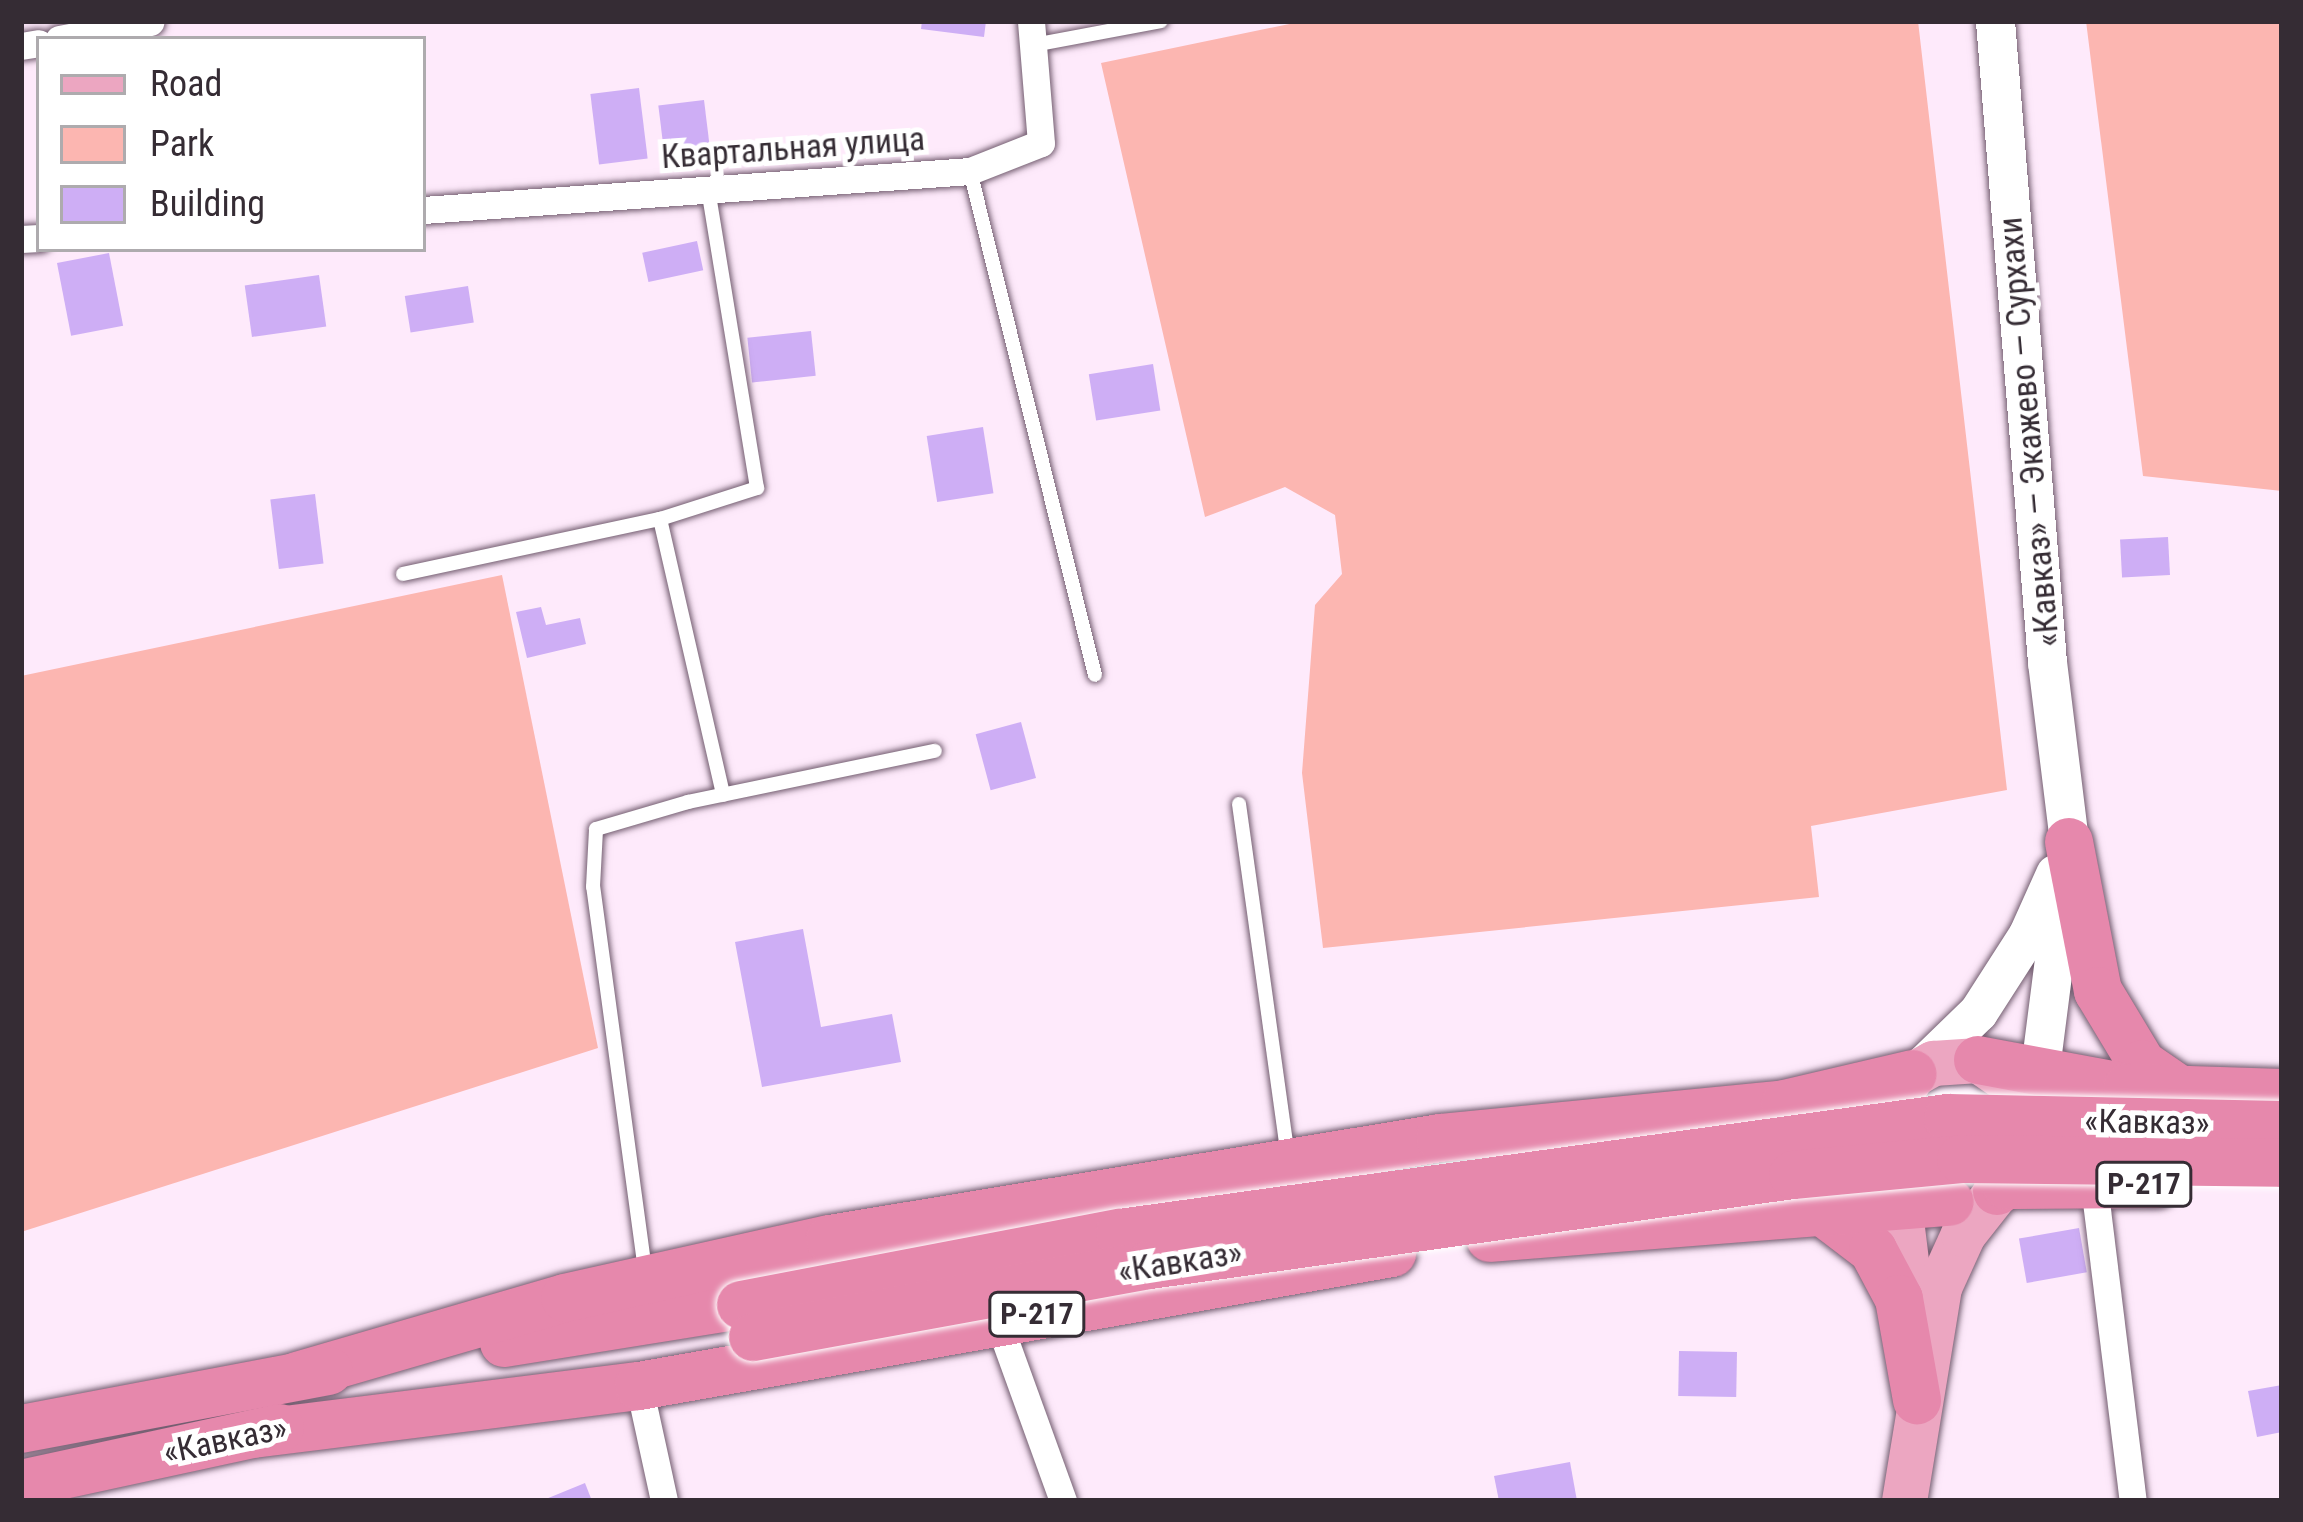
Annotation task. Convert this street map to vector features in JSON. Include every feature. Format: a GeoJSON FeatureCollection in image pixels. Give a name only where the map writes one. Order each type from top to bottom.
{"type":"FeatureCollection","features":[{"type":"Feature","properties":{"kind":"highway"},"geometry":{"type":"LineString","coordinates":[[2069,842],[2098,992],[2142,1064],[2180,1090]]}},
{"type":"Feature","properties":{"kind":"highway"},"geometry":{"type":"LineString","coordinates":[[1978,1060],[2040,1069],[2086,1083],[2282,1093]]}},
{"type":"Feature","properties":{"kind":"highway"},"geometry":{"type":"LineString","coordinates":[[297,1376],[647,1279],[830,1238],[1440,1138],[1785,1104],[1913,1074]]}},
{"type":"Feature","properties":{"kind":"highway","name":"«Кавказ»"},"geometry":{"type":"LineString","coordinates":[[21,1484],[1120,1233],[1948,1118],[2282,1125]]}},
{"type":"Feature","properties":{"kind":"highway","name":"«Кавказ»"},"geometry":{"type":"LineString","coordinates":[[21,1429],[297,1376],[747,1321],[1793,1175],[1961,1159],[2282,1163]]}},
{"type":"Feature","properties":{"kind":"highway","name":"«Кавказ»"},"geometry":{"type":"LineString","coordinates":[[2002,1188],[2282,1186]]}},
{"type":"Feature","properties":{"kind":"highway"},"geometry":{"type":"LineString","coordinates":[[1823,1212],[1950,1202]]}},
{"type":"Feature","properties":{"kind":"highway"},"geometry":{"type":"LineString","coordinates":[[1823,1212],[1873,1250],[1899,1299],[1917,1400]]}},
{"type":"Feature","properties":{"kind":"highway","name":"Р-217"},"geometry":{"type":"LineString","coordinates":[[253,1434],[639,1386],[1477,1239],[1823,1212]]}},
{"type":"Feature","properties":{"kind":"main road","name":"«Кавказ» — Экажево — Сурхахи"},"geometry":{"type":"LineString","coordinates":[[1995,21],[2047,662],[2069,842],[2031,1130]]}},
{"type":"Feature","properties":{"kind":"main road"},"geometry":{"type":"LineString","coordinates":[[1917,1400],[1888,1113],[1913,1074],[1989,997],[2028,934],[2069,842]]}},
{"type":"Feature","properties":{"kind":"main road"},"geometry":{"type":"LineString","coordinates":[[1904,1501],[1939,1288],[1963,1234],[2020,1169],[2031,1130],[2016,1086],[1978,1060],[1955,1058],[1913,1074]]}},
{"type":"Feature","properties":{"kind":"main road"},"geometry":{"type":"LineString","coordinates":[[1893,1159],[1907,1180],[1950,1202],[1975,1201],[2002,1188]]}},
{"type":"Feature","properties":{"kind":"street"},"geometry":{"type":"LineString","coordinates":[[75,36],[150,22]]}},
{"type":"Feature","properties":{"kind":"street","name":"Квартальная улица"},"geometry":{"type":"LineString","coordinates":[[426,210],[970,172],[1041,143],[1032,33]]}},
{"type":"Feature","properties":{"kind":"street"},"geometry":{"type":"LineString","coordinates":[[2094,1185],[2133,1501]]}},
{"type":"Feature","properties":{"kind":"street"},"geometry":{"type":"LineString","coordinates":[[998,1321],[1064,1501]]}},
{"type":"Feature","properties":{"kind":"street"},"geometry":{"type":"LineString","coordinates":[[639,1386],[664,1501]]}},
{"type":"Feature","properties":{"kind":"lane"},"geometry":{"type":"LineString","coordinates":[[1032,33],[1161,21]]}},
{"type":"Feature","properties":{"kind":"lane"},"geometry":{"type":"LineString","coordinates":[[970,172],[1095,675]]}},
{"type":"Feature","properties":{"kind":"lane"},"geometry":{"type":"LineString","coordinates":[[403,574],[660,519],[757,488],[708,190]]}},
{"type":"Feature","properties":{"kind":"lane"},"geometry":{"type":"LineString","coordinates":[[660,519],[724,795]]}},
{"type":"Feature","properties":{"kind":"lane"},"geometry":{"type":"LineString","coordinates":[[647,1279],[592,887],[596,829],[724,795],[935,751]]}},
{"type":"Feature","properties":{"kind":"lane"},"geometry":{"type":"LineString","coordinates":[[1239,804],[1288,1162]]}},
{"type":"Feature","properties":{"kind":"green space"},"geometry":{"type":"Polygon","coordinates":[[[1304,21],[1918,21],[2007,790],[1811,826],[1819,897],[1323,948],[1302,773],[1315,605],[1342,574],[1335,515],[1285,487],[1205,517],[1101,63],[1304,21]]]}},
{"type":"Feature","properties":{"kind":"green space"},"geometry":{"type":"Polygon","coordinates":[[[2086,21],[2282,21],[2282,491],[2143,476],[2086,21]]]}},
{"type":"Feature","properties":{"kind":"green space"},"geometry":{"type":"Polygon","coordinates":[[[502,575],[598,1048],[21,1232],[21,676],[502,575]]]}},
{"type":"Feature","properties":{"kind":"building"},"geometry":{"type":"Polygon","coordinates":[[[922,21],[986,21],[984,37],[921,29],[922,21]]]}},
{"type":"Feature","properties":{"kind":"building"},"geometry":{"type":"Polygon","coordinates":[[[639,88],[648,158],[599,164],[590,94],[639,88]]]}},
{"type":"Feature","properties":{"kind":"building"},"geometry":{"type":"Polygon","coordinates":[[[704,100],[710,149],[664,154],[658,106],[704,100]]]}},
{"type":"Feature","properties":{"kind":"building"},"geometry":{"type":"Polygon","coordinates":[[[697,241],[703,270],[648,282],[642,253],[697,241]]]}},
{"type":"Feature","properties":{"kind":"building"},"geometry":{"type":"Polygon","coordinates":[[[109,253],[123,326],[71,336],[57,263],[109,253]]]}},
{"type":"Feature","properties":{"kind":"building"},"geometry":{"type":"Polygon","coordinates":[[[319,275],[326,326],[252,337],[245,285],[319,275]]]}},
{"type":"Feature","properties":{"kind":"building"},"geometry":{"type":"Polygon","coordinates":[[[468,286],[474,323],[411,333],[405,296],[468,286]]]}},
{"type":"Feature","properties":{"kind":"building"},"geometry":{"type":"Polygon","coordinates":[[[811,331],[816,376],[752,382],[747,338],[811,331]]]}},
{"type":"Feature","properties":{"kind":"building"},"geometry":{"type":"Polygon","coordinates":[[[1153,364],[1160,410],[1096,421],[1089,374],[1153,364]]]}},
{"type":"Feature","properties":{"kind":"building"},"geometry":{"type":"Polygon","coordinates":[[[983,427],[993,493],[937,502],[927,436],[983,427]]]}},
{"type":"Feature","properties":{"kind":"building"},"geometry":{"type":"Polygon","coordinates":[[[315,494],[324,563],[279,569],[270,499],[315,494]]]}},
{"type":"Feature","properties":{"kind":"building"},"geometry":{"type":"Polygon","coordinates":[[[2168,537],[2170,575],[2122,577],[2120,540],[2168,537]]]}},
{"type":"Feature","properties":{"kind":"building"},"geometry":{"type":"Polygon","coordinates":[[[541,607],[546,625],[580,618],[586,644],[527,658],[516,612],[541,607]]]}},
{"type":"Feature","properties":{"kind":"building"},"geometry":{"type":"Polygon","coordinates":[[[1021,722],[1036,778],[991,790],[976,734],[1021,722]]]}},
{"type":"Feature","properties":{"kind":"building"},"geometry":{"type":"Polygon","coordinates":[[[803,929],[821,1027],[892,1014],[901,1062],[762,1087],[735,942],[803,929]]]}},
{"type":"Feature","properties":{"kind":"building"},"geometry":{"type":"Polygon","coordinates":[[[2079,1228],[2087,1272],[2027,1283],[2019,1239],[2079,1228]]]}},
{"type":"Feature","properties":{"kind":"building"},"geometry":{"type":"Polygon","coordinates":[[[1679,1351],[1737,1352],[1736,1397],[1678,1396],[1679,1351]]]}},
{"type":"Feature","properties":{"kind":"building"},"geometry":{"type":"Polygon","coordinates":[[[2282,1385],[2282,1432],[2257,1437],[2248,1391],[2282,1385]]]}},
{"type":"Feature","properties":{"kind":"building"},"geometry":{"type":"Polygon","coordinates":[[[1570,1462],[1577,1501],[1499,1501],[1494,1476],[1570,1462]]]}},
{"type":"Feature","properties":{"kind":"building"},"geometry":{"type":"Polygon","coordinates":[[[585,1483],[592,1501],[541,1501],[585,1483]]]}}]}
